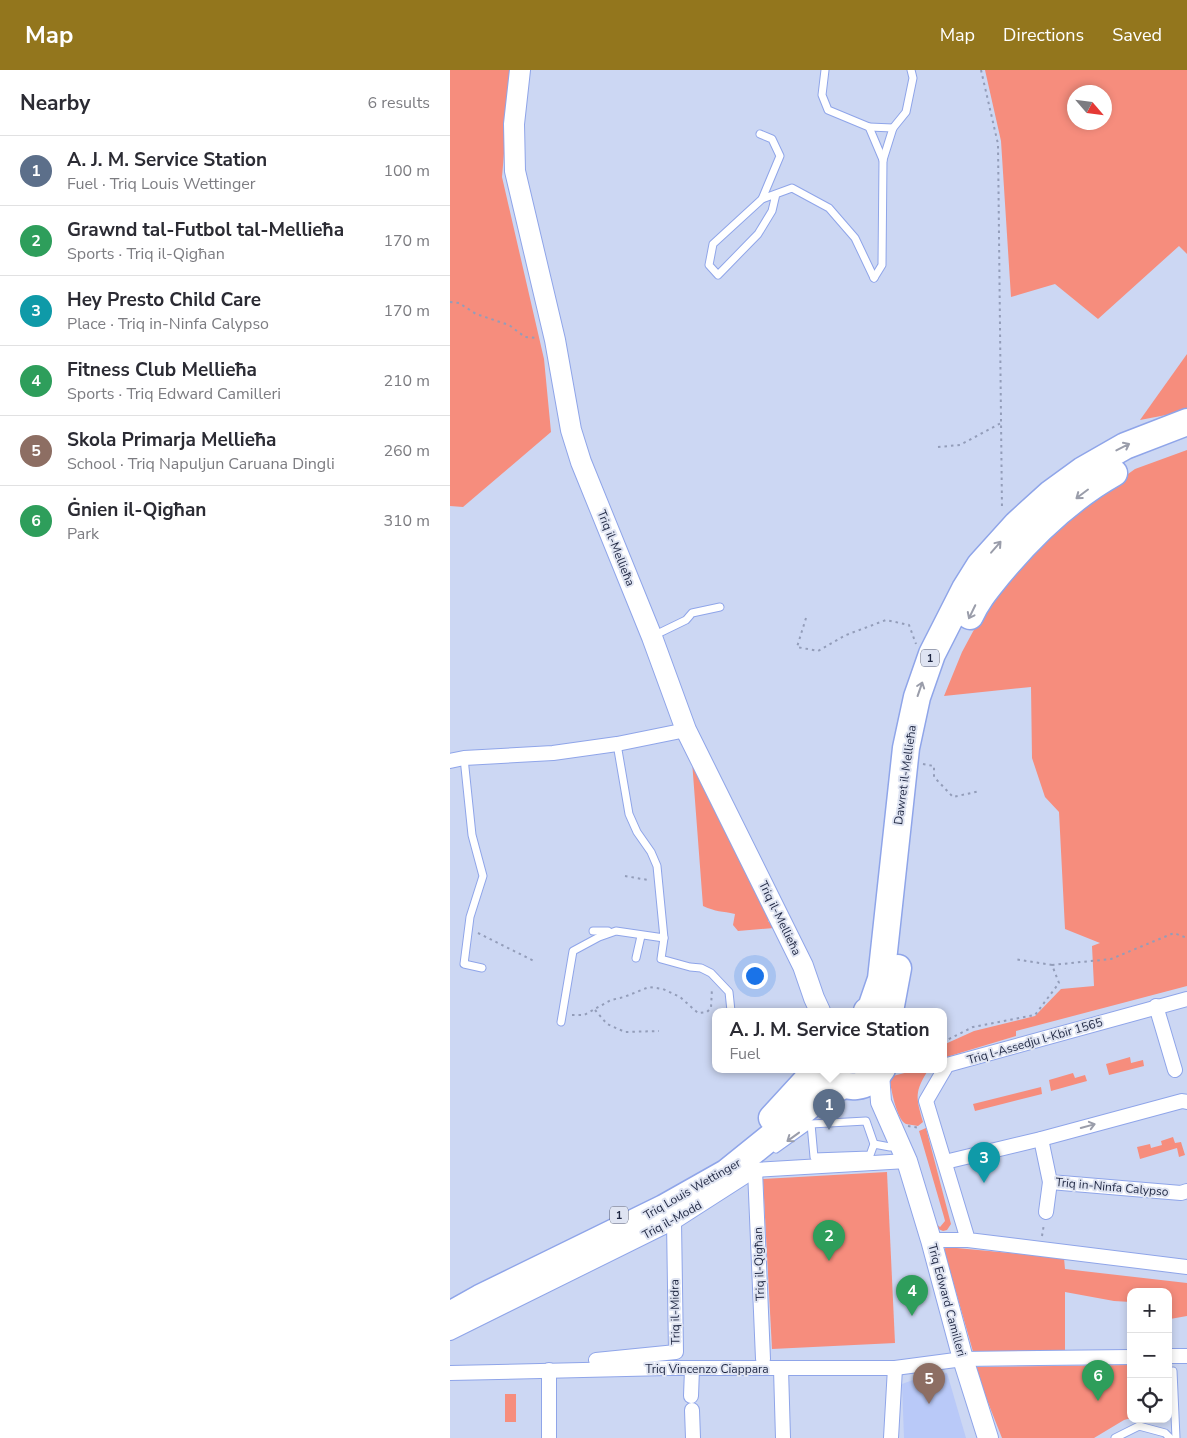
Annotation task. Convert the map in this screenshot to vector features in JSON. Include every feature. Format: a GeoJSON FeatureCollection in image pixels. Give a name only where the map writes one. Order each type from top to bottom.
{"type":"FeatureCollection","features":[{"type":"Feature","properties":{"kind":"highway","name":"Dawret il-Mellieħa"},"geometry":{"type":"LineString","coordinates":[[871,1008],[881,979],[906,748],[917,697],[932,654],[965,588],[980,565],[1017,524],[1050,494],[1083,470],[1125,446],[1187,422]]}},
{"type":"Feature","properties":{"kind":"highway","name":"Dawret il-Mellieħa"},"geometry":{"type":"LineString","coordinates":[[891,1008],[899,960],[921,763],[932,705],[944,672],[979,597],[1038,530],[1080,495],[1096,483],[1133,462],[1187,439]]}},
{"type":"Feature","properties":{"kind":"highway","name":"Triq Louis Wettinger"},"geometry":{"type":"LineString","coordinates":[[450,1300],[675,1186],[719,1160],[777,1113],[813,1073]]}},
{"type":"Feature","properties":{"kind":"highway","name":"Triq Louis Wettinger"},"geometry":{"type":"LineString","coordinates":[[450,1315],[480,1298],[664,1208],[726,1173],[752,1163],[839,1080],[860,1086],[870,1082],[878,1073]]}},
{"type":"Feature","properties":{"kind":"main road","name":"Triq il-Mellieħa"},"geometry":{"type":"LineString","coordinates":[[520,70],[514,124],[515,171],[555,340],[571,430],[581,462],[652,637],[686,730],[803,966],[816,1007]]}},
{"type":"Feature","properties":{"kind":"main road","name":"Triq Edward Camilleri"},"geometry":{"type":"LineString","coordinates":[[880,1073],[881,1102],[907,1161],[932,1240],[963,1359],[988,1438]]}},
{"type":"Feature","properties":{"kind":"main road"},"geometry":{"type":"LineString","coordinates":[[839,1080],[863,1096],[870,1105],[882,1146],[907,1161]]}},
{"type":"Feature","properties":{"kind":"street"},"geometry":{"type":"LineString","coordinates":[[450,761],[464,758],[553,753],[617,744],[686,730]]}},
{"type":"Feature","properties":{"kind":"street","name":"Triq l-Assedju l-Kbir 1565"},"geometry":{"type":"LineString","coordinates":[[947,1065],[1187,999]]}},
{"type":"Feature","properties":{"kind":"street"},"geometry":{"type":"LineString","coordinates":[[1156,1006],[1175,1070]]}},
{"type":"Feature","properties":{"kind":"street","name":"Triq l-Assedju l-Kbir 1565"},"geometry":{"type":"LineString","coordinates":[[942,1073],[926,1101],[968,1240]]}},
{"type":"Feature","properties":{"kind":"street"},"geometry":{"type":"LineString","coordinates":[[945,1162],[1182,1101],[1187,1102]]}},
{"type":"Feature","properties":{"kind":"street","name":"Triq in-Ninfa Calypso"},"geometry":{"type":"LineString","coordinates":[[1041,1138],[1050,1182],[1181,1193],[1187,1191]]}},
{"type":"Feature","properties":{"kind":"street","name":"Triq il-Modd"},"geometry":{"type":"LineString","coordinates":[[450,1333],[674,1222],[752,1163],[907,1161]]}},
{"type":"Feature","properties":{"kind":"street","name":"Triq il-Qigħan"},"geometry":{"type":"LineString","coordinates":[[752,1163],[763,1358]]}},
{"type":"Feature","properties":{"kind":"street"},"geometry":{"type":"LineString","coordinates":[[1046,1212],[1050,1182]]}},
{"type":"Feature","properties":{"kind":"street","name":"Triq il-Midra"},"geometry":{"type":"LineString","coordinates":[[596,1360],[676,1352],[674,1222]]}},
{"type":"Feature","properties":{"kind":"street"},"geometry":{"type":"LineString","coordinates":[[932,1240],[968,1240],[1187,1268]]}},
{"type":"Feature","properties":{"kind":"street"},"geometry":{"type":"LineString","coordinates":[[1172,1356],[1187,1356]]}},
{"type":"Feature","properties":{"kind":"street","name":"Triq Vincenzo Ciappara"},"geometry":{"type":"LineString","coordinates":[[450,1373],[549,1370],[895,1368],[963,1359],[1127,1357]]}},
{"type":"Feature","properties":{"kind":"street"},"geometry":{"type":"LineString","coordinates":[[891,1438],[895,1368]]}},
{"type":"Feature","properties":{"kind":"street"},"geometry":{"type":"LineString","coordinates":[[692,1369],[692,1438]]}},
{"type":"Feature","properties":{"kind":"street"},"geometry":{"type":"LineString","coordinates":[[781,1369],[783,1438]]}},
{"type":"Feature","properties":{"kind":"street"},"geometry":{"type":"LineString","coordinates":[[549,1370],[549,1438]]}},
{"type":"Feature","properties":{"kind":"lane"},"geometry":{"type":"LineString","coordinates":[[825,70],[822,95],[828,110],[870,127],[893,128]]}},
{"type":"Feature","properties":{"kind":"lane"},"geometry":{"type":"LineString","coordinates":[[776,194],[772,210],[758,234],[718,275],[709,265],[712,244],[762,199],[792,188],[829,208],[855,238],[874,278],[882,265],[883,160],[893,128],[906,112],[913,78],[911,70]]}},
{"type":"Feature","properties":{"kind":"lane"},"geometry":{"type":"LineString","coordinates":[[870,127],[883,160]]}},
{"type":"Feature","properties":{"kind":"lane"},"geometry":{"type":"LineString","coordinates":[[760,134],[772,139],[780,156],[762,199]]}},
{"type":"Feature","properties":{"kind":"lane"},"geometry":{"type":"LineString","coordinates":[[652,637],[686,620],[692,613],[720,607]]}},
{"type":"Feature","properties":{"kind":"lane"},"geometry":{"type":"LineString","coordinates":[[617,744],[629,814],[657,866],[664,938],[662,959],[705,970],[718,979],[729,992],[732,1008]]}},
{"type":"Feature","properties":{"kind":"lane"},"geometry":{"type":"LineString","coordinates":[[464,758],[472,835],[483,876],[470,917],[464,964],[482,968]]}},
{"type":"Feature","properties":{"kind":"lane"},"geometry":{"type":"LineString","coordinates":[[593,931],[616,931],[664,938]]}},
{"type":"Feature","properties":{"kind":"lane"},"geometry":{"type":"LineString","coordinates":[[561,1019],[573,950],[616,931]]}},
{"type":"Feature","properties":{"kind":"lane"},"geometry":{"type":"LineString","coordinates":[[636,958],[641,936]]}},
{"type":"Feature","properties":{"kind":"lane"},"geometry":{"type":"LineString","coordinates":[[752,1163],[811,1124],[866,1121],[882,1146],[870,1155],[814,1157],[811,1124]]}},
{"type":"Feature","properties":{"kind":"lane"},"geometry":{"type":"LineString","coordinates":[[1173,1370],[1176,1438]]}},
{"type":"Feature","properties":{"kind":"lane"},"geometry":{"type":"LineString","coordinates":[[1115,1438],[1139,1426],[1165,1433],[1170,1438]]}},
{"type":"Feature","properties":{"kind":"path"},"geometry":{"type":"LineString","coordinates":[[981,70],[998,144],[1001,509],[1017,524]]}},
{"type":"Feature","properties":{"kind":"path"},"geometry":{"type":"LineString","coordinates":[[450,302],[459,303],[476,314],[508,325],[525,337],[555,340]]}},
{"type":"Feature","properties":{"kind":"path"},"geometry":{"type":"LineString","coordinates":[[938,447],[960,446],[1001,423]]}},
{"type":"Feature","properties":{"kind":"path"},"geometry":{"type":"LineString","coordinates":[[806,618],[797,647],[818,651],[846,635],[886,620],[909,625],[918,649],[932,654]]}},
{"type":"Feature","properties":{"kind":"path"},"geometry":{"type":"LineString","coordinates":[[921,763],[934,766],[934,777],[953,797],[980,791]]}},
{"type":"Feature","properties":{"kind":"path"},"geometry":{"type":"LineString","coordinates":[[625,876],[658,882]]}},
{"type":"Feature","properties":{"kind":"path"},"geometry":{"type":"LineString","coordinates":[[467,946],[478,933],[536,962]]}},
{"type":"Feature","properties":{"kind":"path"},"geometry":{"type":"LineString","coordinates":[[1014,959],[1052,965],[1111,959],[1174,933],[1187,938]]}},
{"type":"Feature","properties":{"kind":"path"},"geometry":{"type":"LineString","coordinates":[[947,1040],[973,1027],[1036,1015],[1059,983],[1052,965]]}},
{"type":"Feature","properties":{"kind":"path"},"geometry":{"type":"LineString","coordinates":[[561,1019],[584,1015],[611,1000],[649,987],[663,989],[680,997],[698,1013],[706,1012],[711,1008],[712,988],[705,970]]}},
{"type":"Feature","properties":{"kind":"path"},"geometry":{"type":"LineString","coordinates":[[595,1010],[607,1024],[625,1032],[659,1031]]}},
{"type":"Feature","properties":{"kind":"path"},"geometry":{"type":"LineString","coordinates":[[905,1125],[918,1128],[932,1125]]}},
{"type":"Feature","properties":{"kind":"path"},"geometry":{"type":"LineString","coordinates":[[1040,1248],[1046,1212]]}},
{"type":"Feature","properties":{"kind":"shaded area"},"geometry":{"type":"Polygon","coordinates":[[[450,70],[511,70],[502,177],[544,359],[551,432],[463,507],[450,506],[450,70]]]}},
{"type":"Feature","properties":{"kind":"shaded area"},"geometry":{"type":"Polygon","coordinates":[[[985,70],[1187,70],[1187,254],[1179,246],[1098,319],[1055,284],[1011,297],[1001,141],[985,70]]]}},
{"type":"Feature","properties":{"kind":"shaded area"},"geometry":{"type":"Polygon","coordinates":[[[1187,354],[1187,411],[1140,420],[1187,354]]]}},
{"type":"Feature","properties":{"kind":"shaded area"},"geometry":{"type":"Polygon","coordinates":[[[1187,450],[1187,986],[1016,1031],[1016,1036],[947,1057],[947,1043],[974,1031],[1035,1016],[1061,989],[1094,986],[1092,946],[1100,943],[1065,929],[1059,812],[1045,797],[1032,758],[1031,687],[944,696],[962,652],[998,585],[1058,524],[1135,469],[1187,450]]]}},
{"type":"Feature","properties":{"kind":"shaded area"},"geometry":{"type":"Polygon","coordinates":[[[692,761],[769,915],[768,921],[774,928],[738,931],[733,925],[735,914],[703,906],[692,761]]]}},
{"type":"Feature","properties":{"kind":"shaded area"},"geometry":{"type":"Polygon","coordinates":[[[1130,1057],[1131,1063],[1143,1060],[1144,1066],[1109,1075],[1106,1064],[1130,1057]]]}},
{"type":"Feature","properties":{"kind":"shaded area"},"geometry":{"type":"Polygon","coordinates":[[[904,1073],[927,1073],[921,1083],[918,1095],[923,1122],[918,1126],[906,1124],[899,1116],[889,1077],[904,1073]]]}},
{"type":"Feature","properties":{"kind":"shaded area"},"geometry":{"type":"Polygon","coordinates":[[[1073,1073],[1075,1078],[1085,1075],[1087,1081],[1051,1091],[1049,1080],[1073,1073]]]}},
{"type":"Feature","properties":{"kind":"shaded area"},"geometry":{"type":"Polygon","coordinates":[[[1041,1087],[1042,1094],[975,1111],[973,1104],[1041,1087]]]}},
{"type":"Feature","properties":{"kind":"shaded area"},"geometry":{"type":"Polygon","coordinates":[[[926,1128],[951,1224],[947,1230],[943,1231],[936,1228],[934,1222],[940,1227],[945,1221],[919,1131],[926,1128]]]}},
{"type":"Feature","properties":{"kind":"shaded area"},"geometry":{"type":"Polygon","coordinates":[[[1173,1137],[1175,1143],[1181,1142],[1185,1155],[1179,1157],[1177,1148],[1140,1159],[1137,1147],[1150,1144],[1151,1148],[1162,1145],[1161,1141],[1173,1137]]]}},
{"type":"Feature","properties":{"kind":"shaded area"},"geometry":{"type":"Polygon","coordinates":[[[887,1172],[895,1343],[772,1349],[763,1179],[887,1172]]]}},
{"type":"Feature","properties":{"kind":"shaded area"},"geometry":{"type":"Polygon","coordinates":[[[946,1247],[1064,1258],[1065,1269],[1187,1283],[1187,1316],[1172,1319],[1172,1288],[1127,1288],[1127,1302],[1065,1292],[1065,1354],[974,1355],[944,1250],[946,1247]]]}},
{"type":"Feature","properties":{"kind":"shaded area"},"geometry":{"type":"Polygon","coordinates":[[[1127,1365],[1127,1419],[1094,1438],[1002,1438],[974,1367],[1127,1365]]]}},
{"type":"Feature","properties":{"kind":"shaded area"},"geometry":{"type":"Polygon","coordinates":[[[947,1373],[966,1438],[904,1438],[902,1384],[921,1377],[947,1373]]]}},
{"type":"Feature","properties":{"kind":"shaded area"},"geometry":{"type":"Polygon","coordinates":[[[505,1394],[516,1394],[516,1422],[505,1422],[505,1394]]]}},
{"type":"Feature","properties":{"kind":"place","name":"A. J. M. Service Station"},"geometry":{"type":"Point","coordinates":[829,1130]}},
{"type":"Feature","properties":{"kind":"place","name":"Hey Presto Child Care"},"geometry":{"type":"Point","coordinates":[984,1183]}},
{"type":"Feature","properties":{"kind":"place","name":"Grawnd tal-Futbol tal-Mellieħa"},"geometry":{"type":"Point","coordinates":[829,1261]}},
{"type":"Feature","properties":{"kind":"place","name":"Fitness Club Mellieħa"},"geometry":{"type":"Point","coordinates":[912,1316]}},
{"type":"Feature","properties":{"kind":"place","name":"Ġnien il-Qigħan"},"geometry":{"type":"Point","coordinates":[1098,1401]}},
{"type":"Feature","properties":{"kind":"place","name":"Skola Primarja Mellieħa"},"geometry":{"type":"Point","coordinates":[929,1404]}}]}
